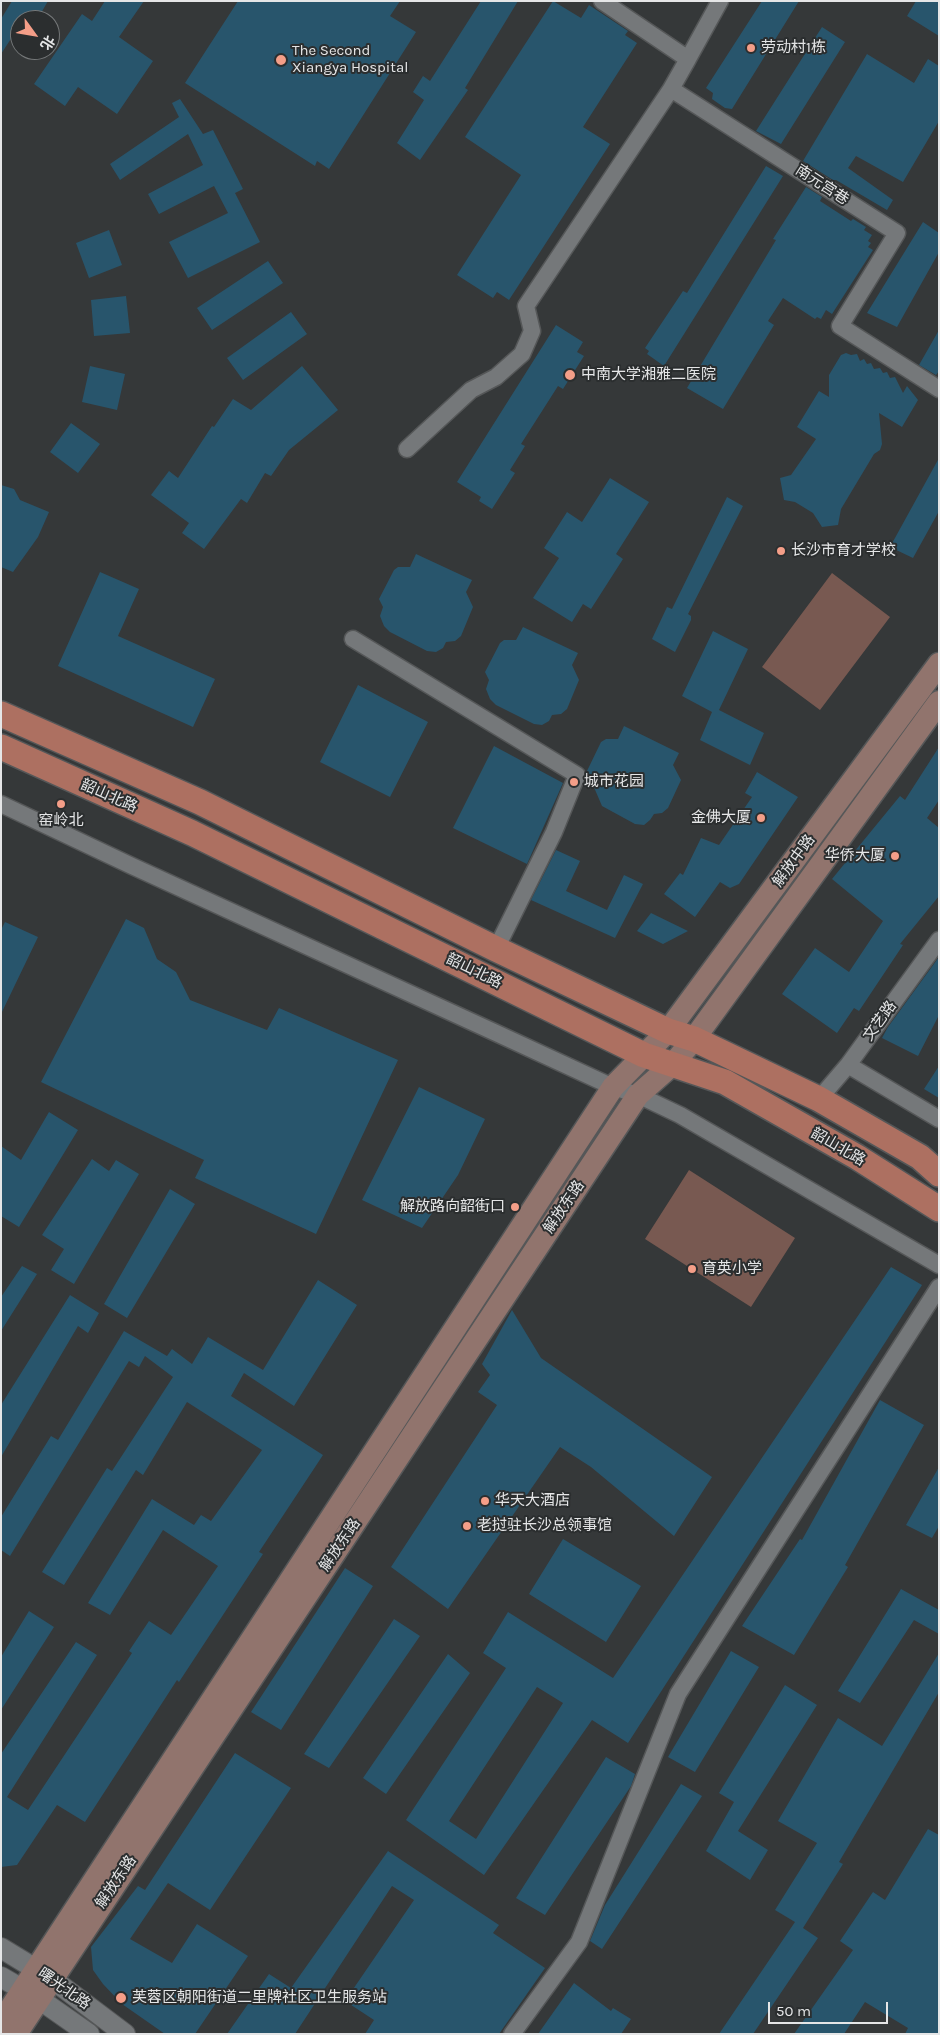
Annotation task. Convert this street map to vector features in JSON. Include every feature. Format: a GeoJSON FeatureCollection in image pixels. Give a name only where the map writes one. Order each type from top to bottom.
{"type":"FeatureCollection","features":[{"type":"Feature","properties":{"kind":"main road","name":"解放中路"},"geometry":{"type":"LineString","coordinates":[[644,1054],[668,1031],[939,664]]}},
{"type":"Feature","properties":{"kind":"main road","name":"解放中路"},"geometry":{"type":"LineString","coordinates":[[673,1064],[694,1040],[939,702]]}},
{"type":"Feature","properties":{"kind":"main road","name":"韶山北路"},"geometry":{"type":"LineString","coordinates":[[1,714],[200,802],[496,949],[668,1031],[694,1040],[818,1099],[929,1160],[939,1174]]}},
{"type":"Feature","properties":{"kind":"main road","name":"韶山北路"},"geometry":{"type":"LineString","coordinates":[[1,747],[192,833],[644,1054],[725,1082],[857,1157],[936,1209]]}},
{"type":"Feature","properties":{"kind":"main road","name":"解放东路"},"geometry":{"type":"LineString","coordinates":[[16,2034],[31,1995],[44,1974],[613,1087],[644,1054]]}},
{"type":"Feature","properties":{"kind":"main road","name":"解放东路"},"geometry":{"type":"LineString","coordinates":[[44,1974],[638,1095],[673,1064]]}},
{"type":"Feature","properties":{"kind":"main road","name":"解放东路"},"geometry":{"type":"LineString","coordinates":[[1,2023],[31,1995]]}},
{"type":"Feature","properties":{"kind":"street"},"geometry":{"type":"LineString","coordinates":[[602,1],[688,59]]}},
{"type":"Feature","properties":{"kind":"street"},"geometry":{"type":"LineString","coordinates":[[407,449],[471,390],[496,377],[522,354],[532,332],[526,306],[671,89],[720,1]]}},
{"type":"Feature","properties":{"kind":"street","name":"南元宫巷"},"geometry":{"type":"LineString","coordinates":[[671,89],[897,233],[840,326],[939,389]]}},
{"type":"Feature","properties":{"kind":"street"},"geometry":{"type":"LineString","coordinates":[[353,640],[577,775],[554,832],[496,949]]}},
{"type":"Feature","properties":{"kind":"street"},"geometry":{"type":"LineString","coordinates":[[1,804],[613,1087],[638,1095],[680,1115],[939,1265]]}},
{"type":"Feature","properties":{"kind":"street","name":"文艺路"},"geometry":{"type":"LineString","coordinates":[[818,1099],[848,1066],[937,946]]}},
{"type":"Feature","properties":{"kind":"street"},"geometry":{"type":"LineString","coordinates":[[848,1066],[939,1119]]}},
{"type":"Feature","properties":{"kind":"street"},"geometry":{"type":"LineString","coordinates":[[512,2034],[579,1942],[678,1694],[939,1287]]}},
{"type":"Feature","properties":{"kind":"street","name":"曙光北路"},"geometry":{"type":"LineString","coordinates":[[1,1948],[44,1974],[125,2034]]}},
{"type":"Feature","properties":{"kind":"street","name":"曙光北路"},"geometry":{"type":"LineString","coordinates":[[1,1977],[89,2034]]}},
{"type":"Feature","properties":{"kind":"shaded area"},"geometry":{"type":"Polygon","coordinates":[[[832,573],[890,617],[820,710],[762,667],[832,573]]]}},
{"type":"Feature","properties":{"kind":"shaded area"},"geometry":{"type":"Polygon","coordinates":[[[689,1170],[795,1238],[751,1307],[645,1239],[689,1170]]]}},
{"type":"Feature","properties":{"kind":"building"},"geometry":{"type":"Polygon","coordinates":[[[12,1],[48,1],[43,10],[10,10],[10,40],[1,54],[1,19],[12,1]]]}},
{"type":"Feature","properties":{"kind":"building"},"geometry":{"type":"Polygon","coordinates":[[[105,1],[144,1],[119,37],[153,61],[117,114],[78,87],[65,106],[34,84],[50,60],[60,60],[60,46],[82,14],[92,21],[105,1]]]}},
{"type":"Feature","properties":{"kind":"building"},"geometry":{"type":"Polygon","coordinates":[[[238,1],[400,1],[390,16],[416,32],[329,169],[317,161],[315,166],[185,83],[238,1]]]}},
{"type":"Feature","properties":{"kind":"building"},"geometry":{"type":"Polygon","coordinates":[[[481,1],[518,1],[465,88],[468,90],[420,160],[397,143],[424,100],[413,92],[423,76],[430,81],[481,1]]]}},
{"type":"Feature","properties":{"kind":"building"},"geometry":{"type":"Polygon","coordinates":[[[553,1],[581,18],[589,5],[628,31],[625,35],[637,43],[583,127],[610,144],[509,300],[497,292],[493,298],[457,275],[521,175],[465,137],[553,1]]]}},
{"type":"Feature","properties":{"kind":"building","name":"劳动村1栋"},"geometry":{"type":"Polygon","coordinates":[[[762,1],[799,1],[732,109],[725,108],[712,99],[713,93],[706,88],[762,1]]]}},
{"type":"Feature","properties":{"kind":"building"},"geometry":{"type":"Polygon","coordinates":[[[916,1],[939,1],[939,36],[907,16],[916,1]]]}},
{"type":"Feature","properties":{"kind":"building"},"geometry":{"type":"Polygon","coordinates":[[[822,27],[845,42],[781,144],[756,131],[822,27]]]}},
{"type":"Feature","properties":{"kind":"building"},"geometry":{"type":"Polygon","coordinates":[[[867,54],[914,83],[928,59],[939,66],[939,121],[903,182],[856,156],[848,168],[893,200],[887,210],[803,161],[867,54]]]}},
{"type":"Feature","properties":{"kind":"building"},"geometry":{"type":"Polygon","coordinates":[[[180,99],[203,134],[213,130],[243,189],[235,193],[260,242],[188,278],[169,242],[228,213],[214,186],[159,214],[148,194],[203,165],[188,134],[120,180],[110,164],[179,117],[172,103],[180,99]]]}},
{"type":"Feature","properties":{"kind":"building"},"geometry":{"type":"Polygon","coordinates":[[[766,166],[783,176],[664,366],[647,354],[649,351],[645,348],[683,291],[687,293],[766,166]]]}},
{"type":"Feature","properties":{"kind":"building"},"geometry":{"type":"Polygon","coordinates":[[[806,187],[822,197],[820,201],[851,221],[853,219],[866,227],[864,230],[872,235],[868,241],[871,243],[868,247],[873,250],[832,314],[826,310],[821,319],[817,317],[815,319],[783,298],[768,321],[774,325],[723,409],[687,388],[776,240],[773,239],[806,187]]]}},
{"type":"Feature","properties":{"kind":"building"},"geometry":{"type":"Polygon","coordinates":[[[923,222],[939,233],[939,252],[897,327],[867,313],[923,222]]]}},
{"type":"Feature","properties":{"kind":"building"},"geometry":{"type":"Polygon","coordinates":[[[109,230],[122,265],[89,278],[76,243],[109,230]]]}},
{"type":"Feature","properties":{"kind":"building"},"geometry":{"type":"Polygon","coordinates":[[[268,261],[283,283],[212,330],[197,308],[268,261]]]}},
{"type":"Feature","properties":{"kind":"building"},"geometry":{"type":"Polygon","coordinates":[[[126,296],[130,333],[94,336],[91,300],[126,296]]]}},
{"type":"Feature","properties":{"kind":"building"},"geometry":{"type":"Polygon","coordinates":[[[291,312],[307,334],[243,380],[227,358],[291,312]]]}},
{"type":"Feature","properties":{"kind":"building"},"geometry":{"type":"Polygon","coordinates":[[[556,325],[583,342],[577,352],[584,356],[563,389],[558,386],[521,444],[525,446],[510,470],[515,473],[492,509],[479,501],[481,497],[457,482],[556,325]]]}},
{"type":"Feature","properties":{"kind":"building"},"geometry":{"type":"Polygon","coordinates":[[[939,330],[939,371],[936,375],[919,365],[939,330]]]}},
{"type":"Feature","properties":{"kind":"building"},"geometry":{"type":"Polygon","coordinates":[[[846,353],[851,355],[857,354],[860,361],[864,359],[867,364],[871,363],[874,369],[880,368],[883,373],[887,372],[890,378],[895,377],[903,393],[907,386],[918,400],[902,427],[879,413],[882,444],[880,450],[874,454],[841,509],[838,525],[822,527],[813,513],[795,502],[784,500],[780,478],[791,475],[816,439],[797,427],[819,391],[829,397],[829,375],[841,355],[846,353]]]}},
{"type":"Feature","properties":{"kind":"building"},"geometry":{"type":"Polygon","coordinates":[[[90,366],[125,374],[117,410],[82,402],[90,366]]]}},
{"type":"Feature","properties":{"kind":"building"},"geometry":{"type":"Polygon","coordinates":[[[302,366],[338,410],[289,450],[271,476],[265,473],[247,503],[241,499],[204,549],[182,533],[189,523],[151,495],[169,471],[178,478],[212,426],[214,427],[233,399],[251,410],[302,366]]]}},
{"type":"Feature","properties":{"kind":"building"},"geometry":{"type":"Polygon","coordinates":[[[71,423],[100,444],[78,473],[50,452],[71,423]]]}},
{"type":"Feature","properties":{"kind":"building"},"geometry":{"type":"Polygon","coordinates":[[[939,458],[939,511],[913,558],[890,547],[939,458]]]}},
{"type":"Feature","properties":{"kind":"building"},"geometry":{"type":"Polygon","coordinates":[[[610,478],[649,502],[616,554],[623,559],[591,609],[583,604],[572,622],[533,598],[559,558],[544,548],[567,512],[582,522],[610,478]]]}},
{"type":"Feature","properties":{"kind":"building"},"geometry":{"type":"Polygon","coordinates":[[[1,485],[14,489],[20,500],[49,512],[38,537],[13,572],[1,567],[1,485]]]}},
{"type":"Feature","properties":{"kind":"building"},"geometry":{"type":"Polygon","coordinates":[[[727,497],[743,506],[688,614],[691,616],[691,620],[675,652],[652,639],[667,607],[672,609],[727,497]]]}},
{"type":"Feature","properties":{"kind":"building"},"geometry":{"type":"Polygon","coordinates":[[[416,554],[472,580],[466,592],[473,607],[461,636],[455,641],[446,642],[443,648],[436,652],[427,651],[390,632],[384,626],[380,616],[383,607],[379,599],[394,570],[398,567],[410,567],[416,554]]]}},
{"type":"Feature","properties":{"kind":"building"},"geometry":{"type":"Polygon","coordinates":[[[100,572],[139,589],[118,636],[215,679],[193,727],[58,666],[100,572]]]}},
{"type":"Feature","properties":{"kind":"building"},"geometry":{"type":"Polygon","coordinates":[[[523,627],[578,653],[572,665],[579,680],[567,709],[561,714],[552,715],[549,721],[542,725],[534,724],[496,705],[490,699],[486,689],[489,680],[485,672],[500,643],[504,640],[516,640],[523,627]]]}},
{"type":"Feature","properties":{"kind":"building"},"geometry":{"type":"Polygon","coordinates":[[[713,631],[748,649],[719,710],[764,733],[750,765],[700,740],[712,712],[682,696],[713,631]]]}},
{"type":"Feature","properties":{"kind":"building"},"geometry":{"type":"Polygon","coordinates":[[[358,685],[428,722],[390,797],[320,762],[358,685]]]}},
{"type":"Feature","properties":{"kind":"building"},"geometry":{"type":"Polygon","coordinates":[[[624,726],[679,753],[673,765],[681,780],[668,808],[662,813],[654,814],[644,825],[635,824],[602,806],[587,771],[601,742],[606,739],[618,739],[624,726]]]}},
{"type":"Feature","properties":{"kind":"building"},"geometry":{"type":"Polygon","coordinates":[[[494,746],[563,783],[527,864],[453,828],[494,746]]]}},
{"type":"Feature","properties":{"kind":"building"},"geometry":{"type":"Polygon","coordinates":[[[939,747],[939,800],[927,818],[939,828],[939,896],[900,944],[903,945],[859,1011],[854,1008],[837,1033],[782,994],[815,948],[849,972],[883,921],[832,879],[900,796],[905,800],[939,747]]]}},
{"type":"Feature","properties":{"kind":"building","name":"金佛大厦"},"geometry":{"type":"Polygon","coordinates":[[[757,772],[798,797],[739,884],[730,888],[720,882],[695,917],[664,894],[680,873],[683,875],[701,838],[719,845],[752,797],[745,793],[757,772]]]}},
{"type":"Feature","properties":{"kind":"building"},"geometry":{"type":"Polygon","coordinates":[[[556,850],[580,861],[566,891],[607,910],[624,875],[643,884],[615,938],[531,900],[556,850]]]}},
{"type":"Feature","properties":{"kind":"building"},"geometry":{"type":"Polygon","coordinates":[[[651,913],[688,931],[663,944],[637,931],[651,913]]]}},
{"type":"Feature","properties":{"kind":"building"},"geometry":{"type":"Polygon","coordinates":[[[126,919],[144,928],[157,959],[176,972],[190,1000],[267,1030],[279,1008],[398,1060],[316,1234],[195,1178],[204,1160],[41,1082],[126,919]]]}},
{"type":"Feature","properties":{"kind":"building"},"geometry":{"type":"Polygon","coordinates":[[[5,922],[38,937],[1,1014],[1,930],[5,922]]]}},
{"type":"Feature","properties":{"kind":"building"},"geometry":{"type":"Polygon","coordinates":[[[939,957],[939,1015],[918,1056],[882,1038],[939,957]]]}},
{"type":"Feature","properties":{"kind":"building"},"geometry":{"type":"Polygon","coordinates":[[[939,1066],[939,1098],[924,1089],[939,1066]]]}},
{"type":"Feature","properties":{"kind":"building"},"geometry":{"type":"Polygon","coordinates":[[[419,1087],[485,1119],[458,1175],[422,1228],[362,1200],[419,1087]]]}},
{"type":"Feature","properties":{"kind":"building"},"geometry":{"type":"Polygon","coordinates":[[[49,1112],[78,1130],[19,1227],[1,1216],[1,1146],[21,1160],[49,1112]]]}},
{"type":"Feature","properties":{"kind":"building"},"geometry":{"type":"Polygon","coordinates":[[[92,1159],[109,1171],[116,1160],[139,1174],[74,1284],[51,1270],[64,1249],[42,1235],[92,1159]]]}},
{"type":"Feature","properties":{"kind":"building"},"geometry":{"type":"Polygon","coordinates":[[[170,1189],[195,1204],[127,1318],[104,1304],[170,1189]]]}},
{"type":"Feature","properties":{"kind":"building"},"geometry":{"type":"Polygon","coordinates":[[[22,1266],[37,1274],[1,1331],[1,1297],[22,1266]]]}},
{"type":"Feature","properties":{"kind":"building"},"geometry":{"type":"Polygon","coordinates":[[[891,1267],[922,1285],[628,1743],[592,1720],[484,1875],[406,1820],[506,1668],[483,1653],[508,1612],[613,1678],[891,1267]],[[537,1687],[449,1821],[476,1839],[563,1703],[537,1687]]]}},
{"type":"Feature","properties":{"kind":"building"},"geometry":{"type":"Polygon","coordinates":[[[318,1280],[357,1305],[294,1406],[244,1373],[231,1396],[323,1455],[259,1552],[263,1554],[179,1682],[177,1680],[85,1822],[57,1805],[17,1865],[1,1867],[1,1754],[76,1642],[97,1655],[7,1797],[28,1810],[132,1653],[129,1651],[149,1621],[171,1635],[218,1566],[163,1530],[110,1615],[88,1603],[152,1499],[194,1525],[201,1515],[211,1521],[262,1450],[187,1402],[143,1475],[136,1470],[64,1585],[42,1572],[107,1468],[112,1471],[173,1377],[145,1356],[139,1367],[129,1361],[10,1556],[1,1550],[1,1517],[51,1436],[58,1440],[124,1331],[167,1356],[172,1349],[192,1364],[208,1337],[263,1370],[318,1280]]]}},
{"type":"Feature","properties":{"kind":"building"},"geometry":{"type":"Polygon","coordinates":[[[70,1295],[99,1313],[88,1333],[78,1326],[1,1457],[1,1405],[70,1295]]]}},
{"type":"Feature","properties":{"kind":"building"},"geometry":{"type":"Polygon","coordinates":[[[512,1310],[541,1358],[712,1477],[674,1536],[591,1467],[560,1447],[448,1609],[391,1567],[497,1405],[478,1392],[490,1375],[482,1364],[512,1310]]]}},
{"type":"Feature","properties":{"kind":"building"},"geometry":{"type":"Polygon","coordinates":[[[880,1400],[924,1425],[845,1565],[848,1567],[794,1655],[742,1626],[800,1539],[802,1540],[880,1400]]]}},
{"type":"Feature","properties":{"kind":"building"},"geometry":{"type":"Polygon","coordinates":[[[939,1467],[939,1526],[932,1538],[906,1525],[939,1467]]]}},
{"type":"Feature","properties":{"kind":"building"},"geometry":{"type":"Polygon","coordinates":[[[563,1539],[641,1586],[606,1642],[529,1594],[563,1539]]]}},
{"type":"Feature","properties":{"kind":"building"},"geometry":{"type":"Polygon","coordinates":[[[345,1568],[373,1586],[281,1730],[251,1712],[345,1568]]]}},
{"type":"Feature","properties":{"kind":"building"},"geometry":{"type":"Polygon","coordinates":[[[901,1589],[939,1610],[939,1634],[914,1620],[860,1703],[838,1691],[901,1589]]]}},
{"type":"Feature","properties":{"kind":"building"},"geometry":{"type":"Polygon","coordinates":[[[29,1611],[54,1627],[1,1710],[1,1657],[29,1611]]]}},
{"type":"Feature","properties":{"kind":"building"},"geometry":{"type":"Polygon","coordinates":[[[394,1619],[420,1636],[329,1768],[304,1754],[394,1619]]]}},
{"type":"Feature","properties":{"kind":"building"},"geometry":{"type":"Polygon","coordinates":[[[731,1651],[759,1667],[695,1772],[668,1757],[731,1651]]]}},
{"type":"Feature","properties":{"kind":"building"},"geometry":{"type":"Polygon","coordinates":[[[939,1653],[939,1692],[839,1862],[843,1864],[803,1928],[818,1938],[753,2034],[719,2034],[795,1922],[775,1910],[817,1843],[778,1821],[838,1718],[882,1746],[939,1653]]]}},
{"type":"Feature","properties":{"kind":"building"},"geometry":{"type":"Polygon","coordinates":[[[448,1654],[470,1673],[386,1794],[363,1778],[448,1654]]]}},
{"type":"Feature","properties":{"kind":"building"},"geometry":{"type":"Polygon","coordinates":[[[785,1685],[817,1705],[738,1831],[768,1850],[750,1880],[706,1851],[734,1802],[719,1793],[785,1685]]]}},
{"type":"Feature","properties":{"kind":"building"},"geometry":{"type":"Polygon","coordinates":[[[235,1753],[291,1788],[210,1910],[168,1883],[130,1939],[172,1963],[197,1924],[248,1956],[195,2034],[165,2034],[122,2004],[103,1984],[93,1970],[91,1947],[138,1886],[145,1890],[235,1753]]]}},
{"type":"Feature","properties":{"kind":"building"},"geometry":{"type":"Polygon","coordinates":[[[606,1757],[635,1774],[631,1786],[545,1915],[516,1898],[606,1757]]]}},
{"type":"Feature","properties":{"kind":"building"},"geometry":{"type":"Polygon","coordinates":[[[681,1784],[702,1796],[602,1949],[590,1941],[605,1905],[681,1784]]]}},
{"type":"Feature","properties":{"kind":"building"},"geometry":{"type":"Polygon","coordinates":[[[928,1829],[939,1835],[939,2034],[905,2034],[908,2028],[865,2002],[844,2034],[794,2034],[853,1950],[840,1941],[873,1892],[885,1900],[928,1829]]]}},
{"type":"Feature","properties":{"kind":"building"},"geometry":{"type":"Polygon","coordinates":[[[388,1851],[499,1925],[493,1933],[545,1968],[499,2034],[365,2034],[374,2020],[345,2001],[414,1900],[392,1886],[295,2034],[227,2034],[269,1974],[291,1988],[388,1851]]]}},
{"type":"Feature","properties":{"kind":"building"},"geometry":{"type":"Polygon","coordinates":[[[574,1983],[611,2011],[613,2008],[631,2019],[621,2034],[538,2034],[574,1983]]]}},
{"type":"Feature","properties":{"kind":"place","name":"劳动村1栋"},"geometry":{"type":"Point","coordinates":[751,48]}},
{"type":"Feature","properties":{"kind":"place","name":"The Second Xiangya Hospital"},"geometry":{"type":"Point","coordinates":[281,60]}},
{"type":"Feature","properties":{"kind":"place","name":"中南大学湘雅二医院"},"geometry":{"type":"Point","coordinates":[570,375]}},
{"type":"Feature","properties":{"kind":"place","name":"长沙市育才学校"},"geometry":{"type":"Point","coordinates":[781,551]}},
{"type":"Feature","properties":{"kind":"place","name":"城市花园"},"geometry":{"type":"Point","coordinates":[574,782]}},
{"type":"Feature","properties":{"kind":"place","name":"窑岭北"},"geometry":{"type":"Point","coordinates":[61,804]}},
{"type":"Feature","properties":{"kind":"place","name":"金佛大厦"},"geometry":{"type":"Point","coordinates":[761,818]}},
{"type":"Feature","properties":{"kind":"place","name":"华侨大厦"},"geometry":{"type":"Point","coordinates":[895,856]}},
{"type":"Feature","properties":{"kind":"place","name":"解放路向韶街口"},"geometry":{"type":"Point","coordinates":[515,1207]}},
{"type":"Feature","properties":{"kind":"place","name":"育英小学"},"geometry":{"type":"Point","coordinates":[692,1269]}},
{"type":"Feature","properties":{"kind":"place","name":"华天大酒店"},"geometry":{"type":"Point","coordinates":[485,1501]}},
{"type":"Feature","properties":{"kind":"place","name":"老挝驻长沙总领事馆"},"geometry":{"type":"Point","coordinates":[467,1526]}},
{"type":"Feature","properties":{"kind":"place","name":"芙蓉区朝阳街道二里牌社区卫生服务站"},"geometry":{"type":"Point","coordinates":[121,1998]}}]}
